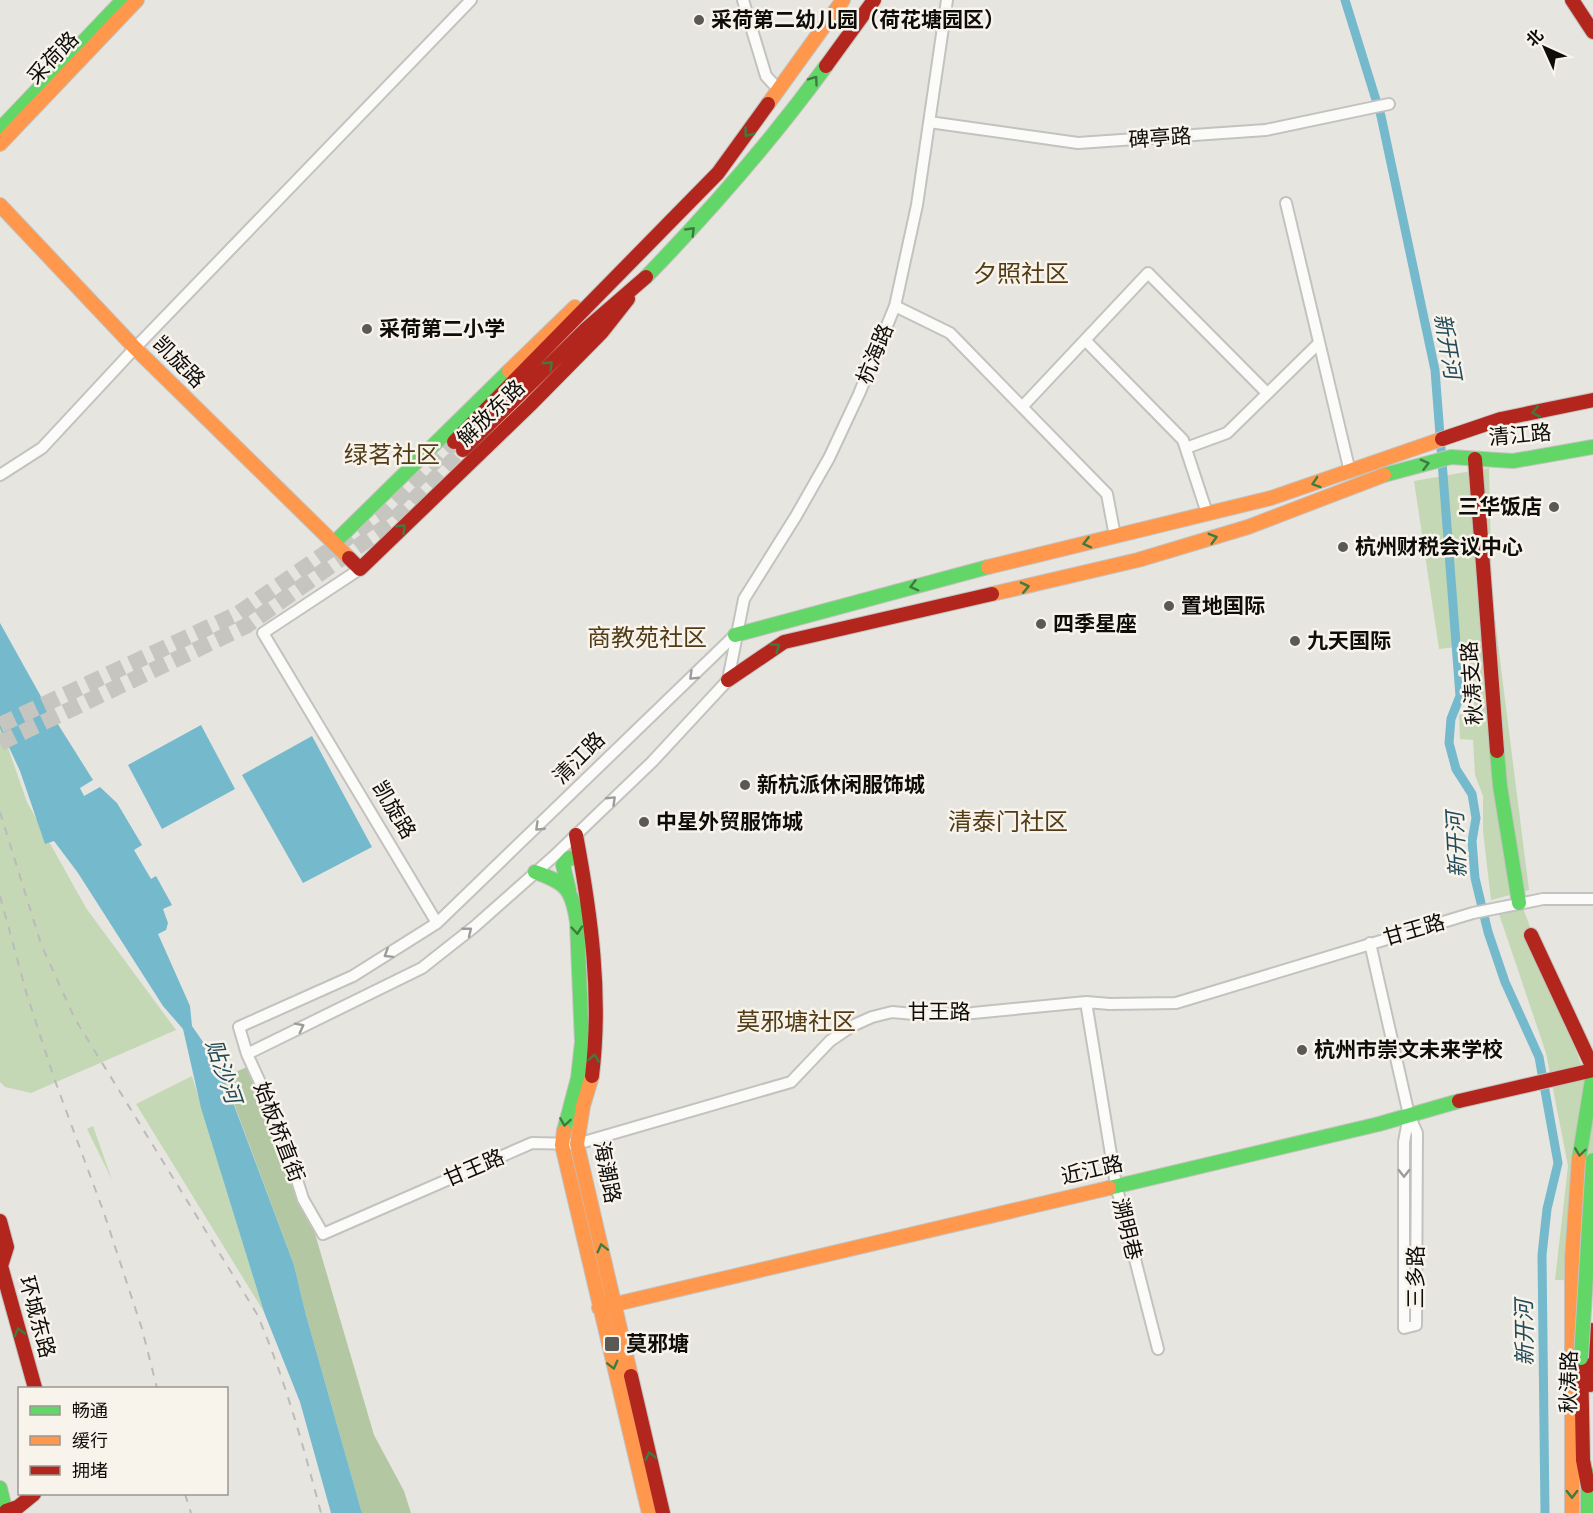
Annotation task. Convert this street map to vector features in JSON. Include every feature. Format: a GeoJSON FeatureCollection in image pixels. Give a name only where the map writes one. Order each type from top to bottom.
{"type":"FeatureCollection","features":[{"type":"Feature","properties":{"kind":"main road","name":"采荷路"},"geometry":{"type":"LineString","coordinates":[[0,129],[123,0]]}},
{"type":"Feature","properties":{"kind":"main road","name":"采荷路"},"geometry":{"type":"LineString","coordinates":[[0,144],[137,0]]}},
{"type":"Feature","properties":{"kind":"main road","name":"解放东路"},"geometry":{"type":"LineString","coordinates":[[643,280],[458,446],[718,173],[843,0]]}},
{"type":"Feature","properties":{"kind":"main road","name":"解放东路"},"geometry":{"type":"LineString","coordinates":[[360,569],[602,332],[643,280],[750,165],[874,0]]}},
{"type":"Feature","properties":{"kind":"main road"},"geometry":{"type":"LineString","coordinates":[[1572,0],[1593,32]]}},
{"type":"Feature","properties":{"kind":"main road","name":"凯旋路"},"geometry":{"type":"LineString","coordinates":[[0,205],[135,348],[360,569]]}},
{"type":"Feature","properties":{"kind":"main road","name":"解放东路"},"geometry":{"type":"LineString","coordinates":[[335,542],[592,291],[630,266]]}},
{"type":"Feature","properties":{"kind":"main road"},"geometry":{"type":"LineString","coordinates":[[728,680],[784,642],[1138,560],[1237,531],[1395,464],[1410,449],[1501,419],[1593,400]]}},
{"type":"Feature","properties":{"kind":"main road","name":"清江路"},"geometry":{"type":"LineString","coordinates":[[735,635],[970,571],[1271,498],[1350,472],[1451,457],[1513,461],[1593,447]]}},
{"type":"Feature","properties":{"kind":"main road","name":"秋涛支路"},"geometry":{"type":"LineString","coordinates":[[1475,459],[1500,786],[1519,903]]}},
{"type":"Feature","properties":{"kind":"main road","name":"海潮路"},"geometry":{"type":"LineString","coordinates":[[576,835],[578,858],[590,911],[595,967],[596,1045],[591,1085],[583,1106],[577,1144],[663,1513]]}},
{"type":"Feature","properties":{"kind":"main road","name":"海潮路"},"geometry":{"type":"LineString","coordinates":[[578,858],[569,858],[563,865],[578,924],[581,1058],[564,1120],[562,1145],[649,1513]]}},
{"type":"Feature","properties":{"kind":"main road"},"geometry":{"type":"LineString","coordinates":[[535,872],[558,881],[570,892]]}},
{"type":"Feature","properties":{"kind":"main road"},"geometry":{"type":"LineString","coordinates":[[1531,935],[1593,1071],[1579,1155],[1570,1290],[1572,1513]]}},
{"type":"Feature","properties":{"kind":"main road","name":"近江路"},"geometry":{"type":"LineString","coordinates":[[599,1308],[1593,1071]]}},
{"type":"Feature","properties":{"kind":"main road"},"geometry":{"type":"LineString","coordinates":[[1588,1486],[1583,1460],[1581,1359],[1586,1244],[1593,1160]]}},
{"type":"Feature","properties":{"kind":"main road","name":"环城东路"},"geometry":{"type":"LineString","coordinates":[[0,1221],[7,1247],[1,1266],[33,1387]]}},
{"type":"Feature","properties":{"kind":"main road","name":"秋涛路"},"geometry":{"type":"LineString","coordinates":[[1588,1513],[1593,1251]]}},
{"type":"Feature","properties":{"kind":"main road"},"geometry":{"type":"LineString","coordinates":[[0,1488],[6,1512],[18,1507],[33,1495]]}},
{"type":"Feature","properties":{"kind":"street"},"geometry":{"type":"LineString","coordinates":[[0,475],[42,448],[86,405],[135,348],[471,0]]}},
{"type":"Feature","properties":{"kind":"street"},"geometry":{"type":"LineString","coordinates":[[743,0],[766,76],[779,90]]}},
{"type":"Feature","properties":{"kind":"street","name":"杭海路"},"geometry":{"type":"LineString","coordinates":[[728,680],[735,635],[744,599],[829,458],[859,394],[895,306],[917,205],[947,0]]}},
{"type":"Feature","properties":{"kind":"street","name":"碑亭路"},"geometry":{"type":"LineString","coordinates":[[929,122],[1078,143],[1266,130],[1389,104]]}},
{"type":"Feature","properties":{"kind":"street"},"geometry":{"type":"LineString","coordinates":[[1286,203],[1350,472]]}},
{"type":"Feature","properties":{"kind":"street"},"geometry":{"type":"LineString","coordinates":[[1022,407],[1148,273],[1267,393]]}},
{"type":"Feature","properties":{"kind":"street"},"geometry":{"type":"LineString","coordinates":[[895,306],[950,333],[1107,494],[1115,536]]}},
{"type":"Feature","properties":{"kind":"street"},"geometry":{"type":"LineString","coordinates":[[1085,340],[1183,440],[1207,513]]}},
{"type":"Feature","properties":{"kind":"street"},"geometry":{"type":"LineString","coordinates":[[1186,448],[1227,433],[1319,343]]}},
{"type":"Feature","properties":{"kind":"street","name":"凯旋路"},"geometry":{"type":"LineString","coordinates":[[360,569],[263,633],[437,923]]}},
{"type":"Feature","properties":{"kind":"street","name":"清江路"},"geometry":{"type":"LineString","coordinates":[[239,1027],[353,976],[437,923],[735,635]]}},
{"type":"Feature","properties":{"kind":"street"},"geometry":{"type":"LineString","coordinates":[[247,1054],[422,968],[474,927],[576,835],[652,762],[728,680]]}},
{"type":"Feature","properties":{"kind":"street","name":"甘王路"},"geometry":{"type":"LineString","coordinates":[[323,1234],[532,1143],[577,1144],[790,1082],[830,1041],[852,1026],[892,1012],[926,1015],[973,1013],[1086,1002],[1110,1005],[1176,1003],[1473,913],[1543,899],[1593,899]]}},
{"type":"Feature","properties":{"kind":"street","name":"三多路"},"geometry":{"type":"LineString","coordinates":[[1370,943],[1408,1115],[1417,1133],[1416,1325],[1404,1328],[1404,1142],[1408,1115]]}},
{"type":"Feature","properties":{"kind":"street","name":"溯明巷"},"geometry":{"type":"LineString","coordinates":[[1086,1002],[1116,1185],[1158,1349]]}},
{"type":"Feature","properties":{"kind":"street","name":"始板桥直街"},"geometry":{"type":"LineString","coordinates":[[239,1027],[247,1054],[280,1126],[303,1199],[323,1234]]}},
{"type":"Feature","properties":{"kind":"street"},"geometry":{"type":"LineString","coordinates":[[1570,1290],[1592,1293]]}},
{"type":"Feature","properties":{"kind":"green space"},"geometry":{"type":"Polygon","coordinates":[[[1489,468],[1492,596],[1529,890],[1491,900],[1483,831],[1483,796],[1475,775],[1473,740],[1460,739],[1459,715],[1475,710],[1466,646],[1439,649],[1414,481],[1489,468]]]}},
{"type":"Feature","properties":{"kind":"green space"},"geometry":{"type":"Polygon","coordinates":[[[0,725],[27,802],[86,908],[176,1030],[31,1093],[5,1087],[0,1082],[0,725]]]}},
{"type":"Feature","properties":{"kind":"green space"},"geometry":{"type":"Polygon","coordinates":[[[1523,908],[1582,1067],[1593,1105],[1593,1281],[1555,1280],[1568,1166],[1546,1053],[1499,914],[1523,908]]]}},
{"type":"Feature","properties":{"kind":"green space"},"geometry":{"type":"Polygon","coordinates":[[[247,1067],[311,1220],[374,1435],[404,1491],[411,1513],[362,1513],[294,1265],[224,1077],[247,1067]]]}},
{"type":"Feature","properties":{"kind":"green space"},"geometry":{"type":"Polygon","coordinates":[[[192,1076],[264,1312],[136,1104],[192,1076]]]}},
{"type":"Feature","properties":{"kind":"green space"},"geometry":{"type":"Polygon","coordinates":[[[93,1126],[112,1180],[87,1129],[93,1126]]]}},
{"type":"Feature","properties":{"kind":"water"},"geometry":{"type":"Polygon","coordinates":[[[0,623],[44,702],[93,780],[80,788],[84,796],[100,787],[117,803],[142,845],[134,850],[151,879],[156,876],[172,905],[163,909],[168,923],[166,930],[158,934],[190,1006],[192,1026],[219,1065],[294,1265],[362,1513],[331,1513],[300,1402],[264,1312],[201,1108],[183,1029],[163,1006],[78,873],[54,841],[45,844],[20,771],[0,728],[0,623]]]}},
{"type":"Feature","properties":{"kind":"water"},"geometry":{"type":"Polygon","coordinates":[[[201,725],[235,789],[162,829],[128,765],[201,725]]]}},
{"type":"Feature","properties":{"kind":"water"},"geometry":{"type":"Polygon","coordinates":[[[312,736],[372,847],[303,883],[242,775],[312,736]]]}},
{"type":"Feature","properties":{"kind":"waterway","name":"新开河"},"geometry":{"type":"LineString","coordinates":[[1345,0],[1381,116],[1435,370],[1460,696],[1451,719],[1449,743],[1456,769],[1472,794],[1476,818],[1472,841],[1475,878],[1488,932],[1505,982],[1539,1057],[1558,1163],[1547,1209],[1542,1255],[1545,1513]]}},
{"type":"Feature","properties":{"kind":"tunnel"},"geometry":{"type":"LineString","coordinates":[[0,725],[239,613],[386,511],[454,442]]}},
{"type":"Feature","properties":{"kind":"tunnel"},"geometry":{"type":"LineString","coordinates":[[0,743],[246,626],[391,523],[463,450]]}},
{"type":"Feature","properties":{"kind":"railway"},"geometry":{"type":"LineString","coordinates":[[0,812],[41,944],[75,1019],[257,1314],[285,1388],[321,1513]]}},
{"type":"Feature","properties":{"kind":"railway"},"geometry":{"type":"LineString","coordinates":[[0,896],[27,995],[54,1078],[104,1213],[142,1329],[157,1387]]}},
{"type":"Feature","properties":{"kind":"railway"},"geometry":{"type":"LineString","coordinates":[[185,1495],[191,1513]]}},
{"type":"Feature","properties":{"kind":"traffic: fast"},"geometry":{"type":"LineString","coordinates":[[0,129],[123,0]]}},
{"type":"Feature","properties":{"kind":"traffic: fast"},"geometry":{"type":"LineString","coordinates":[[646,277],[740,174],[826,66]]}},
{"type":"Feature","properties":{"kind":"traffic: fast"},"geometry":{"type":"LineString","coordinates":[[335,542],[509,371]]}},
{"type":"Feature","properties":{"kind":"traffic: fast"},"geometry":{"type":"LineString","coordinates":[[1384,475],[1451,457],[1513,461],[1593,447]]}},
{"type":"Feature","properties":{"kind":"traffic: fast"},"geometry":{"type":"LineString","coordinates":[[735,635],[988,567]]}},
{"type":"Feature","properties":{"kind":"traffic: fast"},"geometry":{"type":"LineString","coordinates":[[1497,751],[1500,786],[1519,903]]}},
{"type":"Feature","properties":{"kind":"traffic: fast"},"geometry":{"type":"LineString","coordinates":[[569,890],[563,865],[569,858],[578,858]]}},
{"type":"Feature","properties":{"kind":"traffic: fast"},"geometry":{"type":"LineString","coordinates":[[535,872],[554,880],[566,889],[573,902],[577,922],[582,1042],[578,1078],[564,1131]]}},
{"type":"Feature","properties":{"kind":"traffic: fast"},"geometry":{"type":"LineString","coordinates":[[1579,1159],[1593,1074]]}},
{"type":"Feature","properties":{"kind":"traffic: fast"},"geometry":{"type":"LineString","coordinates":[[1109,1188],[1379,1124],[1459,1101]]}},
{"type":"Feature","properties":{"kind":"traffic: fast"},"geometry":{"type":"LineString","coordinates":[[1581,1358],[1593,1160]]}},
{"type":"Feature","properties":{"kind":"traffic: fast"},"geometry":{"type":"LineString","coordinates":[[1588,1474],[1588,1513]]}},
{"type":"Feature","properties":{"kind":"traffic: fast"},"geometry":{"type":"LineString","coordinates":[[0,1488],[6,1513]]}},
{"type":"Feature","properties":{"kind":"traffic: slow"},"geometry":{"type":"LineString","coordinates":[[0,144],[137,0]]}},
{"type":"Feature","properties":{"kind":"traffic: slow"},"geometry":{"type":"LineString","coordinates":[[768,104],[843,0]]}},
{"type":"Feature","properties":{"kind":"traffic: slow"},"geometry":{"type":"LineString","coordinates":[[0,205],[135,348],[349,558]]}},
{"type":"Feature","properties":{"kind":"traffic: slow"},"geometry":{"type":"LineString","coordinates":[[509,371],[575,307]]}},
{"type":"Feature","properties":{"kind":"traffic: slow"},"geometry":{"type":"LineString","coordinates":[[988,567],[1271,498],[1442,439]]}},
{"type":"Feature","properties":{"kind":"traffic: slow"},"geometry":{"type":"LineString","coordinates":[[992,594],[1138,560],[1248,527],[1384,475]]}},
{"type":"Feature","properties":{"kind":"traffic: slow"},"geometry":{"type":"LineString","coordinates":[[592,1076],[583,1106],[577,1144],[631,1376]]}},
{"type":"Feature","properties":{"kind":"traffic: slow"},"geometry":{"type":"LineString","coordinates":[[564,1131],[562,1145],[649,1513]]}},
{"type":"Feature","properties":{"kind":"traffic: slow"},"geometry":{"type":"LineString","coordinates":[[1572,1513],[1572,1259],[1579,1159]]}},
{"type":"Feature","properties":{"kind":"traffic: slow"},"geometry":{"type":"LineString","coordinates":[[599,1308],[1109,1188]]}},
{"type":"Feature","properties":{"kind":"traffic: jam"},"geometry":{"type":"LineString","coordinates":[[826,66],[874,0]]}},
{"type":"Feature","properties":{"kind":"traffic: jam"},"geometry":{"type":"LineString","coordinates":[[1572,0],[1593,32]]}},
{"type":"Feature","properties":{"kind":"traffic: jam"},"geometry":{"type":"LineString","coordinates":[[454,442],[718,173],[768,104]]}},
{"type":"Feature","properties":{"kind":"traffic: jam"},"geometry":{"type":"LineString","coordinates":[[463,450],[586,329],[646,277]]}},
{"type":"Feature","properties":{"kind":"traffic: jam"},"geometry":{"type":"LineString","coordinates":[[349,558],[360,569],[530,405],[602,332],[628,299]]}},
{"type":"Feature","properties":{"kind":"traffic: jam"},"geometry":{"type":"LineString","coordinates":[[1442,439],[1501,419],[1593,400]]}},
{"type":"Feature","properties":{"kind":"traffic: jam"},"geometry":{"type":"LineString","coordinates":[[1475,459],[1497,751]]}},
{"type":"Feature","properties":{"kind":"traffic: jam"},"geometry":{"type":"LineString","coordinates":[[728,680],[784,642],[992,594]]}},
{"type":"Feature","properties":{"kind":"traffic: jam"},"geometry":{"type":"LineString","coordinates":[[576,835],[590,925],[595,985],[595,1046],[592,1076]]}},
{"type":"Feature","properties":{"kind":"traffic: jam"},"geometry":{"type":"LineString","coordinates":[[1531,935],[1593,1068]]}},
{"type":"Feature","properties":{"kind":"traffic: jam"},"geometry":{"type":"LineString","coordinates":[[1459,1101],[1593,1070]]}},
{"type":"Feature","properties":{"kind":"traffic: jam"},"geometry":{"type":"LineString","coordinates":[[0,1221],[7,1247],[1,1266],[35,1387]]}},
{"type":"Feature","properties":{"kind":"traffic: jam"},"geometry":{"type":"LineString","coordinates":[[1590,1385],[1591,1330]]}},
{"type":"Feature","properties":{"kind":"traffic: jam"},"geometry":{"type":"LineString","coordinates":[[1581,1358],[1583,1460],[1588,1486]]}},
{"type":"Feature","properties":{"kind":"traffic: jam"},"geometry":{"type":"LineString","coordinates":[[631,1376],[663,1513]]}},
{"type":"Feature","properties":{"kind":"traffic: jam"},"geometry":{"type":"LineString","coordinates":[[6,1511],[18,1507],[33,1495]]}},
{"type":"Feature","properties":{"kind":"place","name":"采荷第二幼儿园（荷花塘园区）"},"geometry":{"type":"Point","coordinates":[699,20]}},
{"type":"Feature","properties":{"kind":"place","name":"采荷第二小学"},"geometry":{"type":"Point","coordinates":[367,329]}},
{"type":"Feature","properties":{"kind":"place","name":"三华饭店"},"geometry":{"type":"Point","coordinates":[1554,507]}},
{"type":"Feature","properties":{"kind":"place","name":"杭州财税会议中心"},"geometry":{"type":"Point","coordinates":[1343,547]}},
{"type":"Feature","properties":{"kind":"place","name":"置地国际"},"geometry":{"type":"Point","coordinates":[1169,606]}},
{"type":"Feature","properties":{"kind":"place","name":"四季星座"},"geometry":{"type":"Point","coordinates":[1041,624]}},
{"type":"Feature","properties":{"kind":"place","name":"九天国际"},"geometry":{"type":"Point","coordinates":[1295,641]}},
{"type":"Feature","properties":{"kind":"place","name":"新杭派休闲服饰城"},"geometry":{"type":"Point","coordinates":[745,785]}},
{"type":"Feature","properties":{"kind":"place","name":"中星外贸服饰城"},"geometry":{"type":"Point","coordinates":[644,822]}},
{"type":"Feature","properties":{"kind":"place","name":"杭州市崇文未来学校"},"geometry":{"type":"Point","coordinates":[1302,1050]}},
{"type":"Feature","properties":{"kind":"place","name":"莫邪塘"},"geometry":{"type":"Point","coordinates":[612,1344]}},
{"type":"Feature","properties":{"kind":"district","name":"夕照社区"},"geometry":{"type":"Point","coordinates":[1021,274]}},
{"type":"Feature","properties":{"kind":"district","name":"绿茗社区"},"geometry":{"type":"Point","coordinates":[392,455]}},
{"type":"Feature","properties":{"kind":"district","name":"商教苑社区"},"geometry":{"type":"Point","coordinates":[647,638]}},
{"type":"Feature","properties":{"kind":"district","name":"清泰门社区"},"geometry":{"type":"Point","coordinates":[1008,822]}},
{"type":"Feature","properties":{"kind":"district","name":"莫邪塘社区"},"geometry":{"type":"Point","coordinates":[796,1022]}},
{"type":"Feature","properties":{"kind":"water label","name":"贴沙河"},"geometry":{"type":"Point","coordinates":[224,1071]}}]}
